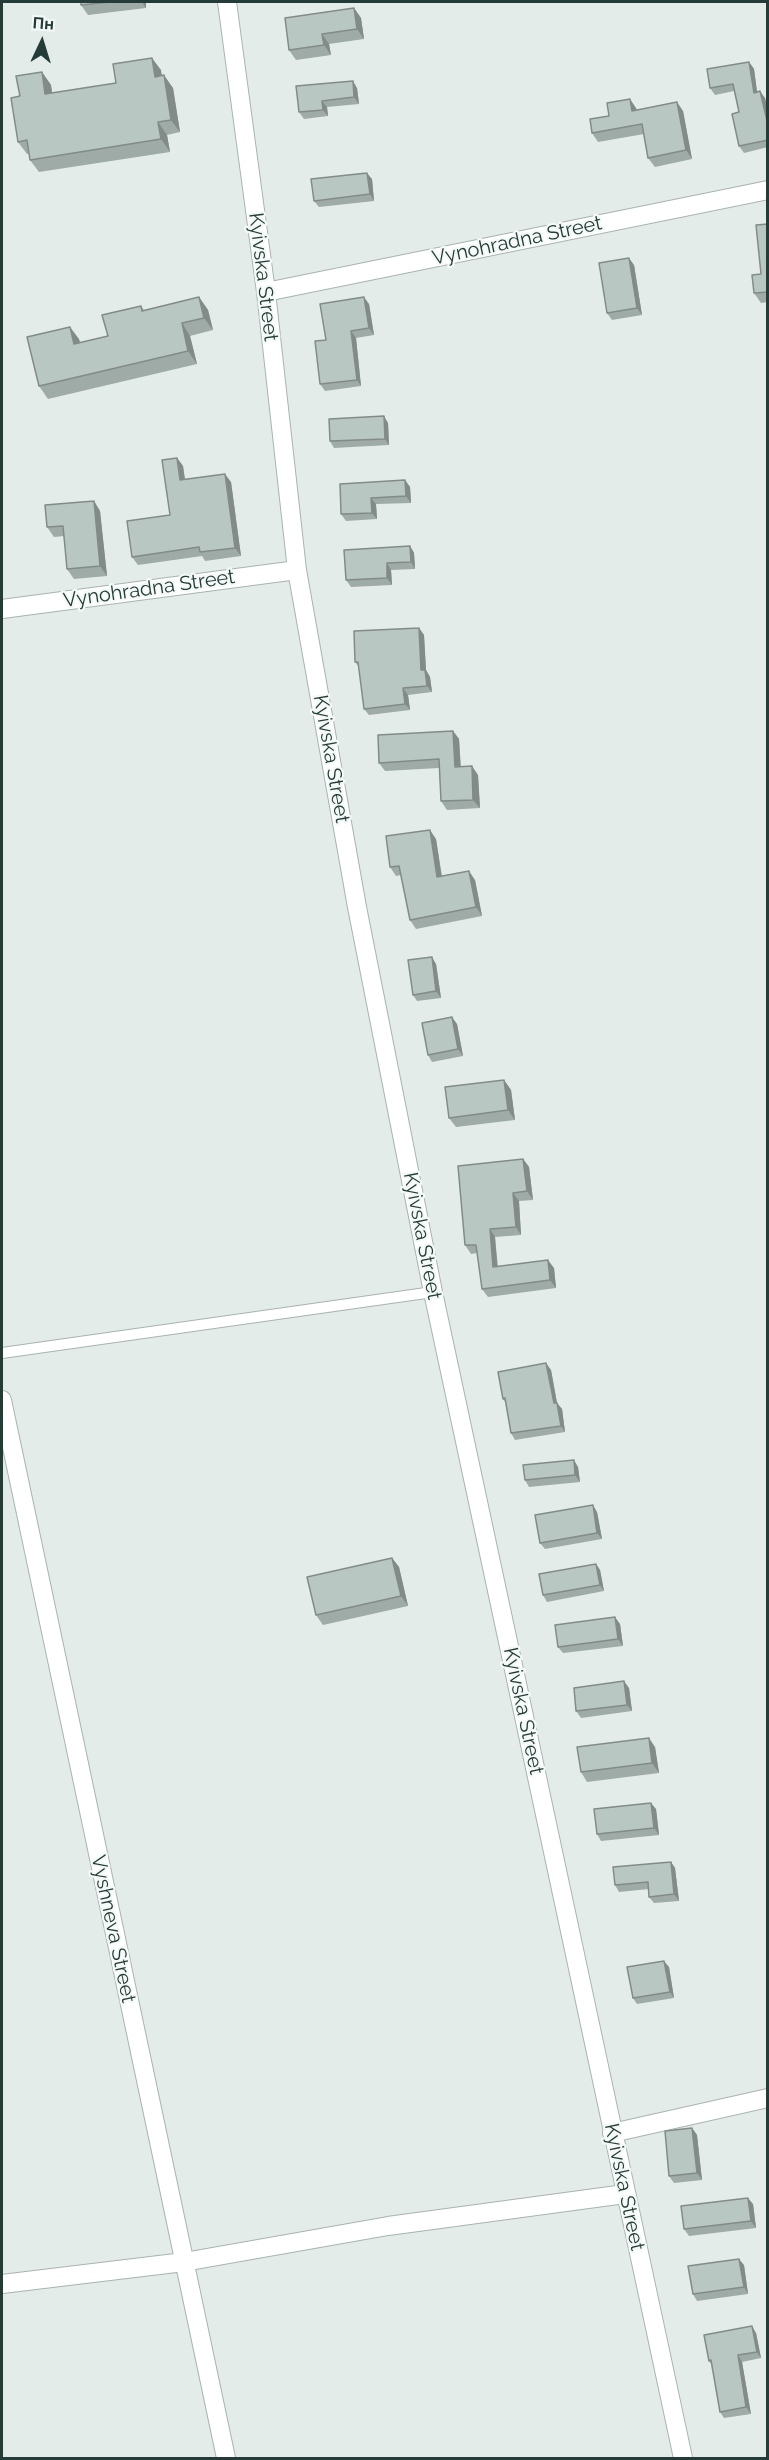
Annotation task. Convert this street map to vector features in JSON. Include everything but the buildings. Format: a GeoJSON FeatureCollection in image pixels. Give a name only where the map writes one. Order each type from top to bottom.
{"type":"FeatureCollection","features":[{"type":"Feature","properties":{"kind":"street","name":"Kyivska Street"},"geometry":{"type":"LineString","coordinates":[[227,2],[266,292],[297,570],[357,907],[433,1292],[683,2458]]}},
{"type":"Feature","properties":{"kind":"street","name":"Vynohradna Street"},"geometry":{"type":"LineString","coordinates":[[266,292],[768,190]]}},
{"type":"Feature","properties":{"kind":"street","name":"Vynohradna Street"},"geometry":{"type":"LineString","coordinates":[[2,609],[297,570]]}},
{"type":"Feature","properties":{"kind":"street","name":"Vyshneva Street"},"geometry":{"type":"LineString","coordinates":[[2,1400],[226,2458]]}},
{"type":"Feature","properties":{"kind":"street"},"geometry":{"type":"LineString","coordinates":[[612,2133],[768,2098]]}},
{"type":"Feature","properties":{"kind":"street"},"geometry":{"type":"LineString","coordinates":[[2,2284],[184,2262],[388,2226],[625,2194]]}},
{"type":"Feature","properties":{"kind":"lane"},"geometry":{"type":"LineString","coordinates":[[2,1353],[433,1292]]}}]}
